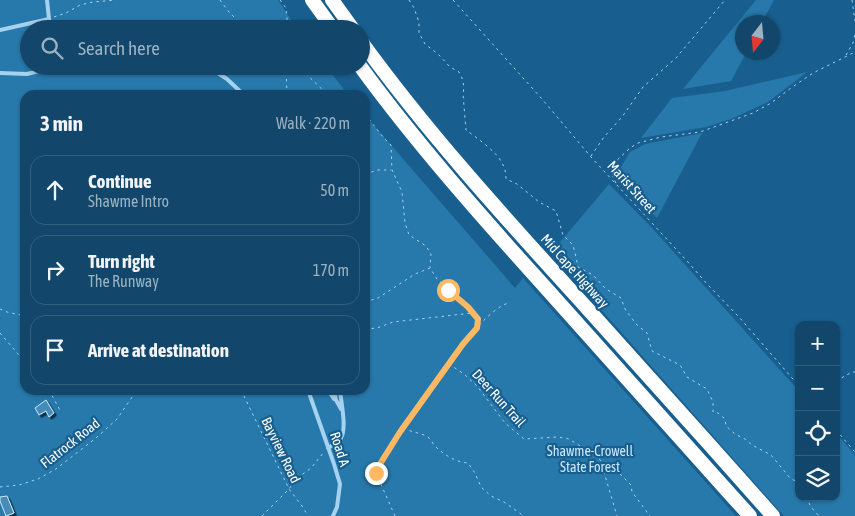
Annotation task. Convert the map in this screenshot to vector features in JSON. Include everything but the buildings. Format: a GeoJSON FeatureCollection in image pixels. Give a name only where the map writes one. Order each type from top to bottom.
{"type":"FeatureCollection","features":[{"type":"Feature","properties":{"kind":"highway"},"geometry":{"type":"LineString","coordinates":[[312,0],[326,20]]}},
{"type":"Feature","properties":{"kind":"highway"},"geometry":{"type":"LineString","coordinates":[[332,0],[346,20]]}},
{"type":"Feature","properties":{"kind":"highway","name":"Mid Cape Highway"},"geometry":{"type":"LineString","coordinates":[[370,53],[412,107],[507,220],[773,516]]}},
{"type":"Feature","properties":{"kind":"highway"},"geometry":{"type":"LineString","coordinates":[[367,75],[447,175],[750,516]]}},
{"type":"Feature","properties":{"kind":"lane"},"geometry":{"type":"LineString","coordinates":[[45,20],[49,19],[47,0]]}},
{"type":"Feature","properties":{"kind":"lane"},"geometry":{"type":"LineString","coordinates":[[0,30],[20,26]]}},
{"type":"Feature","properties":{"kind":"lane"},"geometry":{"type":"LineString","coordinates":[[0,73],[20,74]]}},
{"type":"Feature","properties":{"kind":"lane"},"geometry":{"type":"LineString","coordinates":[[221,75],[239,90]]}},
{"type":"Feature","properties":{"kind":"lane","name":"Road A"},"geometry":{"type":"LineString","coordinates":[[310,395],[340,484],[338,507],[333,516]]}},
{"type":"Feature","properties":{"kind":"lane"},"geometry":{"type":"LineString","coordinates":[[332,395],[342,411]]}},
{"type":"Feature","properties":{"kind":"lane"},"geometry":{"type":"LineString","coordinates":[[335,395],[336,400]]}},
{"type":"Feature","properties":{"kind":"lane"},"geometry":{"type":"LineString","coordinates":[[328,448],[338,442],[342,435],[340,395]]}},
{"type":"Feature","properties":{"kind":"path"},"geometry":{"type":"LineString","coordinates":[[49,19],[66,14],[80,5],[116,0]]}},
{"type":"Feature","properties":{"kind":"path"},"geometry":{"type":"LineString","coordinates":[[220,0],[237,20]]}},
{"type":"Feature","properties":{"kind":"path"},"geometry":{"type":"LineString","coordinates":[[280,0],[286,8],[287,20]]}},
{"type":"Feature","properties":{"kind":"path"},"geometry":{"type":"LineString","coordinates":[[409,0],[420,22],[420,33],[425,44],[450,67],[459,72],[462,78],[466,130],[478,138],[501,160],[506,178],[518,184],[539,202],[556,211],[563,235],[573,245],[578,267],[593,275],[606,289],[621,298],[625,309],[636,324],[646,333],[652,351],[680,365],[687,376],[707,389],[714,402],[713,412],[718,412],[725,418],[726,426],[752,445],[771,455],[790,478],[795,481]]}},
{"type":"Feature","properties":{"kind":"path","name":"Marist Street"},"geometry":{"type":"LineString","coordinates":[[453,0],[591,157],[795,381]]}},
{"type":"Feature","properties":{"kind":"path"},"geometry":{"type":"LineString","coordinates":[[591,157],[643,87],[676,58],[725,0]]}},
{"type":"Feature","properties":{"kind":"path"},"geometry":{"type":"LineString","coordinates":[[852,0],[855,20]]}},
{"type":"Feature","properties":{"kind":"path"},"geometry":{"type":"LineString","coordinates":[[846,56],[853,43],[855,34]]}},
{"type":"Feature","properties":{"kind":"path"},"geometry":{"type":"LineString","coordinates":[[617,185],[612,175],[612,168],[614,163],[630,148],[649,140],[700,132],[753,113],[772,103],[801,81],[855,52]]}},
{"type":"Feature","properties":{"kind":"path"},"geometry":{"type":"LineString","coordinates":[[286,75],[287,90]]}},
{"type":"Feature","properties":{"kind":"path"},"geometry":{"type":"LineString","coordinates":[[307,75],[323,90]]}},
{"type":"Feature","properties":{"kind":"path"},"geometry":{"type":"LineString","coordinates":[[370,120],[392,145],[392,170],[402,192],[405,223],[409,235],[426,246],[430,254],[430,268],[437,279],[468,307],[478,319],[477,328]]}},
{"type":"Feature","properties":{"kind":"path"},"geometry":{"type":"LineString","coordinates":[[370,172],[378,170],[392,170]]}},
{"type":"Feature","properties":{"kind":"path"},"geometry":{"type":"LineString","coordinates":[[370,300],[378,298],[415,274],[430,268]]}},
{"type":"Feature","properties":{"kind":"path"},"geometry":{"type":"LineString","coordinates":[[395,516],[376,473],[380,464],[463,344],[496,310],[508,303]]}},
{"type":"Feature","properties":{"kind":"path"},"geometry":{"type":"LineString","coordinates":[[0,309],[20,315]]}},
{"type":"Feature","properties":{"kind":"path"},"geometry":{"type":"LineString","coordinates":[[370,329],[393,322],[473,313]]}},
{"type":"Feature","properties":{"kind":"path"},"geometry":{"type":"LineString","coordinates":[[0,333],[20,356]]}},
{"type":"Feature","properties":{"kind":"path","name":"Deer Run Trail"},"geometry":{"type":"LineString","coordinates":[[449,364],[477,386],[505,423],[524,439],[558,437],[569,440],[593,454],[606,465],[618,470],[631,485],[632,492],[650,516]]}},
{"type":"Feature","properties":{"kind":"path"},"geometry":{"type":"LineString","coordinates":[[840,379],[855,372]]}},
{"type":"Feature","properties":{"kind":"path"},"geometry":{"type":"LineString","coordinates":[[52,395],[61,412]]}},
{"type":"Feature","properties":{"kind":"path","name":"Flatrock Road"},"geometry":{"type":"LineString","coordinates":[[0,487],[19,485],[38,479],[56,469],[117,419],[134,395]]}},
{"type":"Feature","properties":{"kind":"path","name":"Bayview Road"},"geometry":{"type":"LineString","coordinates":[[243,395],[289,490],[308,516]]}},
{"type":"Feature","properties":{"kind":"path"},"geometry":{"type":"LineString","coordinates":[[404,427],[409,432],[429,438],[435,447],[459,462],[468,463],[481,487],[491,496],[504,502],[523,516]]}},
{"type":"Feature","properties":{"kind":"path"},"geometry":{"type":"LineString","coordinates":[[840,435],[855,452]]}},
{"type":"Feature","properties":{"kind":"path"},"geometry":{"type":"LineString","coordinates":[[262,516],[289,490],[296,479],[311,468],[328,448]]}},
{"type":"Feature","properties":{"kind":"path"},"geometry":{"type":"LineString","coordinates":[[606,465],[604,472],[617,516]]}},
{"type":"Feature","properties":{"kind":"path"},"geometry":{"type":"LineString","coordinates":[[808,501],[819,516]]}},
{"type":"Feature","properties":{"kind":"green space","name":"Shawme-Crowell State Forest"},"geometry":{"type":"Polygon","coordinates":[[[0,0],[278,0],[291,20],[20,20],[20,75],[333,75],[344,90],[20,90],[20,395],[370,395],[370,121],[515,288],[523,278],[736,516],[0,516],[0,0]]]}},
{"type":"Feature","properties":{"kind":"green space"},"geometry":{"type":"Polygon","coordinates":[[[756,0],[774,0],[766,15],[744,15],[756,0]]]}},
{"type":"Feature","properties":{"kind":"green space"},"geometry":{"type":"Polygon","coordinates":[[[735,26],[735,60],[742,60],[731,81],[683,89],[735,26]]]}},
{"type":"Feature","properties":{"kind":"green space"},"geometry":{"type":"Polygon","coordinates":[[[807,72],[768,102],[731,119],[706,127],[641,138],[672,98],[725,91],[807,72]]]}},
{"type":"Feature","properties":{"kind":"green space"},"geometry":{"type":"Polygon","coordinates":[[[702,133],[657,218],[616,175],[630,152],[645,144],[702,133]]]}},
{"type":"Feature","properties":{"kind":"green space"},"geometry":{"type":"Polygon","coordinates":[[[609,184],[652,228],[795,387],[795,501],[840,501],[840,438],[855,455],[855,516],[784,516],[551,253],[609,184]]]}},
{"type":"Feature","properties":{"kind":"route"},"geometry":{"type":"LineString","coordinates":[[376,473],[400,432],[463,344],[477,328],[478,319],[468,307],[448,290]]}}]}
